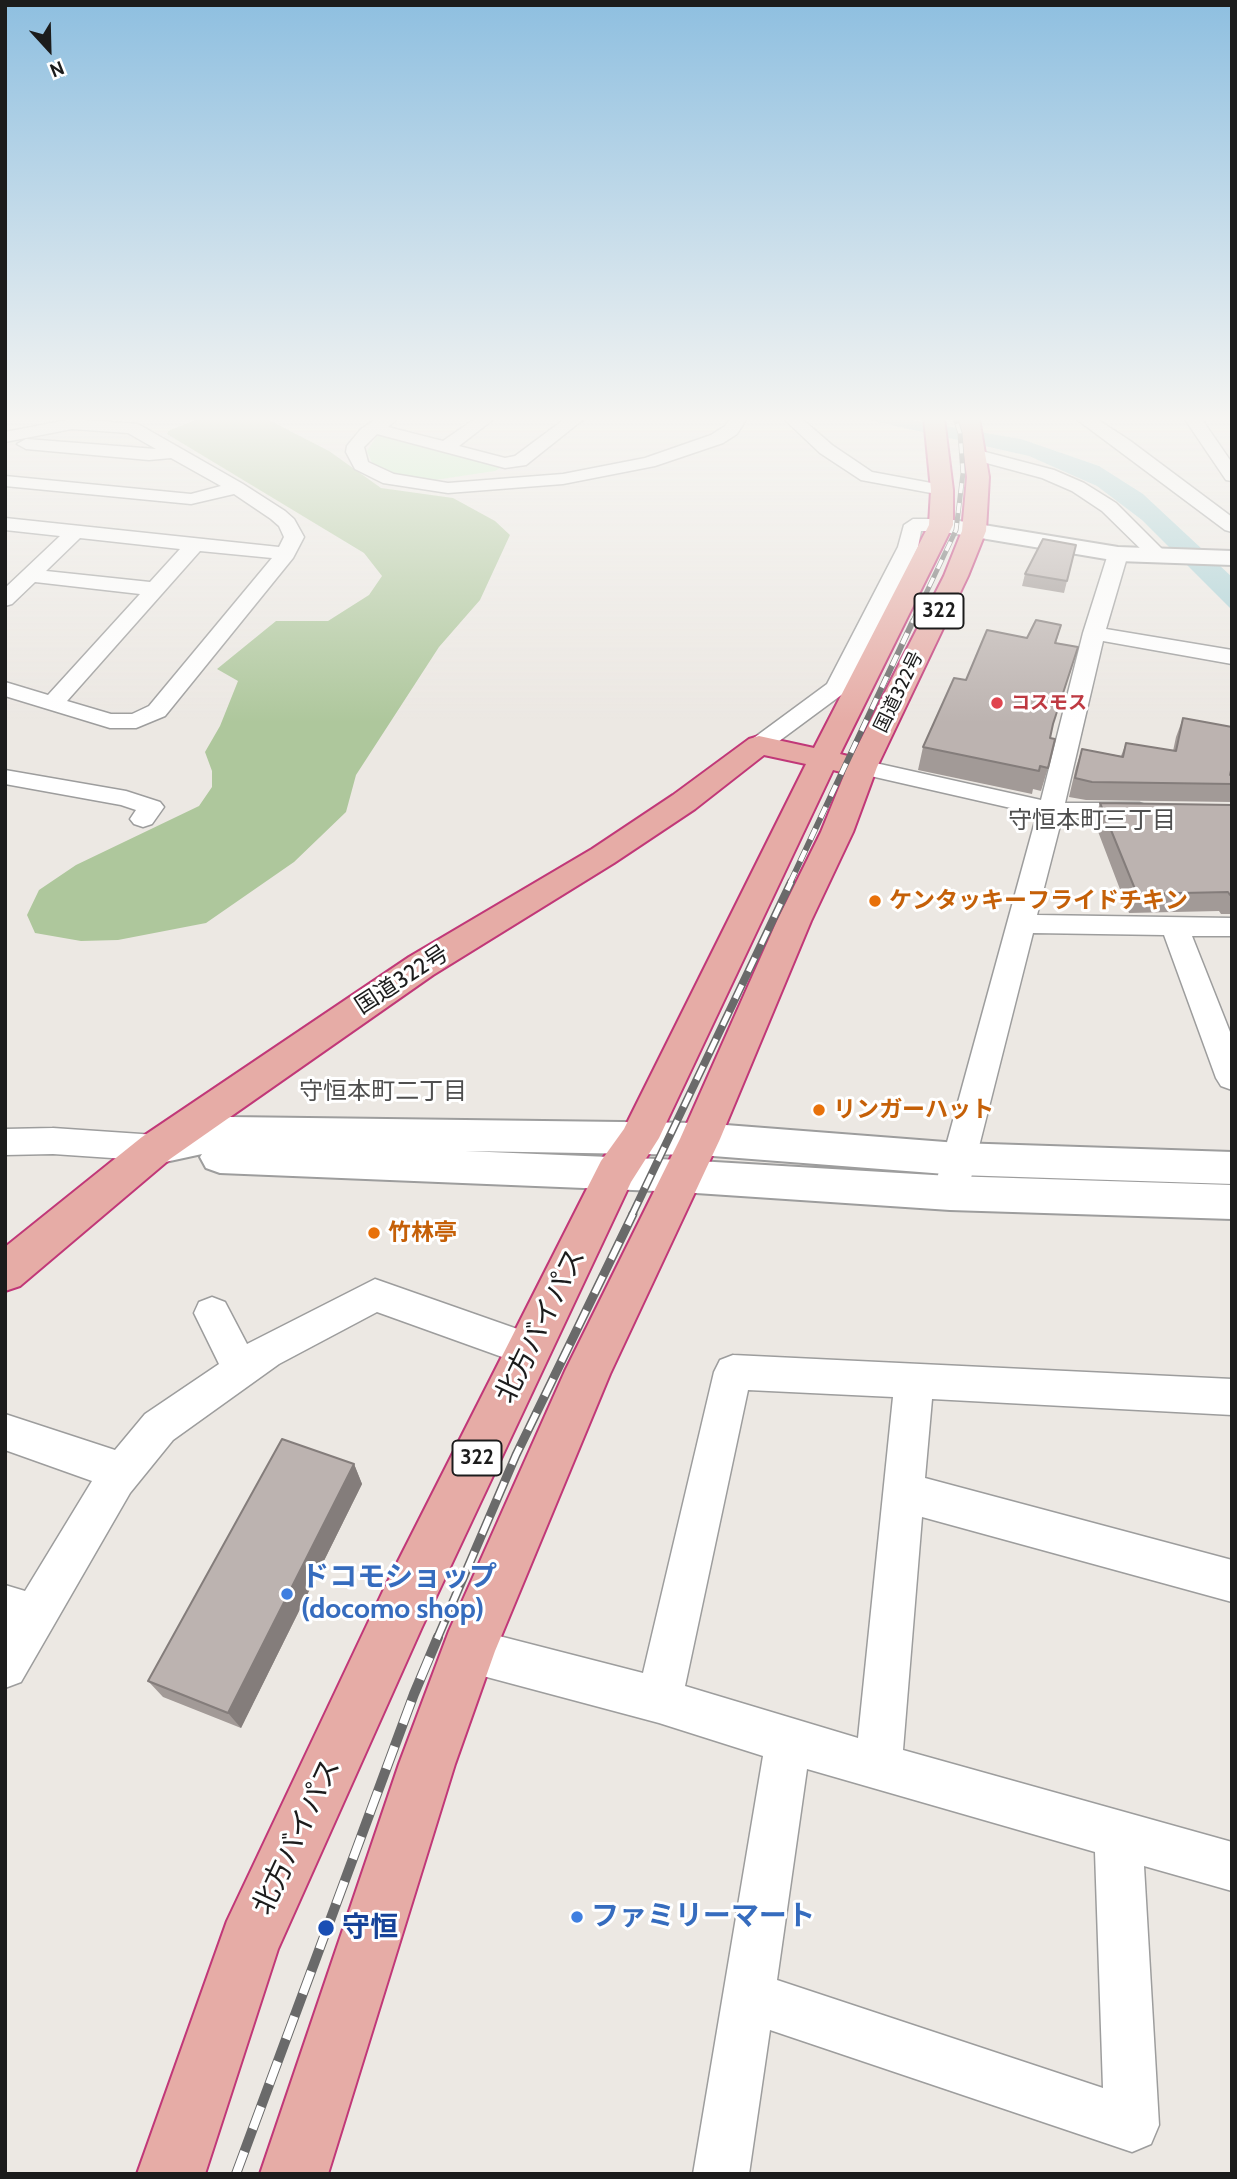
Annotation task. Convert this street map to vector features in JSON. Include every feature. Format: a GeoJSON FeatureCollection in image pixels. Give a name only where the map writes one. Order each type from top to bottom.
{"type":"FeatureCollection","features":[{"type":"Feature","properties":{"kind":"highway","name":"国道322号"},"geometry":{"type":"LineString","coordinates":[[842,763],[941,520]]}},
{"type":"Feature","properties":{"kind":"highway","name":"国道322号"},"geometry":{"type":"LineString","coordinates":[[842,763],[956,576],[974,531],[975,520]]}},
{"type":"Feature","properties":{"kind":"highway","name":"国道322号"},"geometry":{"type":"LineString","coordinates":[[5,1273],[156,1148],[421,966],[615,848],[759,745]]}},
{"type":"Feature","properties":{"kind":"highway"},"geometry":{"type":"LineString","coordinates":[[759,745],[842,763]]}},
{"type":"Feature","properties":{"kind":"highway","name":"北方バイパス"},"geometry":{"type":"LineString","coordinates":[[171,2174],[249,1943],[403,1608],[627,1156],[842,763]]}},
{"type":"Feature","properties":{"kind":"highway","name":"322"},"geometry":{"type":"LineString","coordinates":[[294,2174],[427,1764],[468,1650],[588,1371],[691,1158],[794,921],[837,832],[842,763]]}},
{"type":"Feature","properties":{"kind":"street"},"geometry":{"type":"LineString","coordinates":[[26,526],[33,520]]}},
{"type":"Feature","properties":{"kind":"street"},"geometry":{"type":"LineString","coordinates":[[5,689],[110,720],[136,721],[157,711],[286,554],[294,537],[282,520]]}},
{"type":"Feature","properties":{"kind":"street"},"geometry":{"type":"LineString","coordinates":[[1123,520],[1164,556]]}},
{"type":"Feature","properties":{"kind":"street"},"geometry":{"type":"LineString","coordinates":[[5,524],[286,554]]}},
{"type":"Feature","properties":{"kind":"street"},"geometry":{"type":"LineString","coordinates":[[759,745],[836,688],[908,547],[913,525],[941,525],[1118,554],[1231,558]]}},
{"type":"Feature","properties":{"kind":"street"},"geometry":{"type":"LineString","coordinates":[[5,600],[75,532]]}},
{"type":"Feature","properties":{"kind":"street"},"geometry":{"type":"LineString","coordinates":[[52,704],[195,544]]}},
{"type":"Feature","properties":{"kind":"street"},"geometry":{"type":"LineString","coordinates":[[954,1176],[1051,810],[1094,633],[1118,554]]}},
{"type":"Feature","properties":{"kind":"street"},"geometry":{"type":"LineString","coordinates":[[32,576],[154,589]]}},
{"type":"Feature","properties":{"kind":"street"},"geometry":{"type":"LineString","coordinates":[[1094,633],[1232,657]]}},
{"type":"Feature","properties":{"kind":"street"},"geometry":{"type":"LineString","coordinates":[[842,763],[1051,810],[1162,811]]}},
{"type":"Feature","properties":{"kind":"street"},"geometry":{"type":"LineString","coordinates":[[5,777],[126,799],[151,807],[143,819]]}},
{"type":"Feature","properties":{"kind":"street"},"geometry":{"type":"LineString","coordinates":[[1021,924],[1232,927]]}},
{"type":"Feature","properties":{"kind":"street"},"geometry":{"type":"LineString","coordinates":[[1174,925],[1232,1078]]}},
{"type":"Feature","properties":{"kind":"street"},"geometry":{"type":"LineString","coordinates":[[5,1142],[53,1140],[156,1148],[216,1157],[691,1158],[954,1176],[1232,1202]]}},
{"type":"Feature","properties":{"kind":"street"},"geometry":{"type":"LineString","coordinates":[[954,1176],[1232,1168]]}},
{"type":"Feature","properties":{"kind":"street"},"geometry":{"type":"LineString","coordinates":[[5,1666],[20,1611],[122,1472],[159,1427],[266,1352],[375,1296],[530,1350]]}},
{"type":"Feature","properties":{"kind":"street"},"geometry":{"type":"LineString","coordinates":[[212,1313],[241,1369]]}},
{"type":"Feature","properties":{"kind":"street"},"geometry":{"type":"LineString","coordinates":[[659,1700],[733,1372],[1232,1397]]}},
{"type":"Feature","properties":{"kind":"street"},"geometry":{"type":"LineString","coordinates":[[878,1767],[915,1381]]}},
{"type":"Feature","properties":{"kind":"street"},"geometry":{"type":"LineString","coordinates":[[5,1432],[122,1472]]}},
{"type":"Feature","properties":{"kind":"street"},"geometry":{"type":"LineString","coordinates":[[904,1492],[1232,1581]]}},
{"type":"Feature","properties":{"kind":"street"},"geometry":{"type":"LineString","coordinates":[[468,1650],[659,1700],[788,1741],[1232,1867]]}},
{"type":"Feature","properties":{"kind":"street"},"geometry":{"type":"LineString","coordinates":[[721,2174],[788,1741]]}},
{"type":"Feature","properties":{"kind":"street"},"geometry":{"type":"LineString","coordinates":[[749,1997],[1132,2125],[1118,1835]]}},
{"type":"Feature","properties":{"kind":"green space"},"geometry":{"type":"Polygon","coordinates":[[[309,520],[493,520],[510,535],[480,600],[439,647],[356,775],[346,812],[294,862],[206,923],[118,940],[81,941],[35,933],[27,915],[39,890],[76,865],[199,806],[212,787],[212,771],[205,752],[220,726],[238,681],[217,669],[276,621],[328,621],[369,595],[382,576],[364,553],[309,520]]]}},
{"type":"Feature","properties":{"kind":"water"},"geometry":{"type":"Polygon","coordinates":[[[1142,520],[1171,520],[1232,577],[1232,610],[1142,520]]]}},
{"type":"Feature","properties":{"kind":"building"},"geometry":{"type":"Polygon","coordinates":[[[1043,539],[1076,545],[1067,581],[1025,574],[1043,539]]]}},
{"type":"Feature","properties":{"kind":"building"},"geometry":{"type":"Polygon","coordinates":[[[1036,620],[1061,625],[1055,643],[1078,647],[1053,724],[1050,738],[1055,739],[1048,768],[1040,766],[1039,771],[923,747],[954,678],[966,680],[987,630],[1027,638],[1036,620]]]}},
{"type":"Feature","properties":{"kind":"building"},"geometry":{"type":"Polygon","coordinates":[[[1183,718],[1232,727],[1232,784],[1092,782],[1075,778],[1082,749],[1123,757],[1126,743],[1176,751],[1183,718]]]}},
{"type":"Feature","properties":{"kind":"building"},"geometry":{"type":"Polygon","coordinates":[[[1100,803],[1232,805],[1232,895],[1228,892],[1137,894],[1100,803]]]}},
{"type":"Feature","properties":{"kind":"building"},"geometry":{"type":"Polygon","coordinates":[[[282,1439],[354,1464],[228,1713],[148,1681],[282,1439]]]}},
{"type":"Feature","properties":{"kind":"railway"},"geometry":{"type":"LineString","coordinates":[[912,623],[956,530],[957,520]]}},
{"type":"Feature","properties":{"kind":"railway"},"geometry":{"type":"LineString","coordinates":[[790,883],[913,621]]}},
{"type":"Feature","properties":{"kind":"railway"},"geometry":{"type":"LineString","coordinates":[[632,1215],[791,882]]}},
{"type":"Feature","properties":{"kind":"railway"},"geometry":{"type":"LineString","coordinates":[[437,1639],[516,1455],[633,1214]]}},
{"type":"Feature","properties":{"kind":"railway"},"geometry":{"type":"LineString","coordinates":[[236,2174],[414,1694],[438,1637]]}},
{"type":"Feature","properties":{"kind":"place","name":"コスモス"},"geometry":{"type":"Point","coordinates":[997,703]}},
{"type":"Feature","properties":{"kind":"place","name":"ケンタッキーフライドチキン"},"geometry":{"type":"Point","coordinates":[875,901]}},
{"type":"Feature","properties":{"kind":"place","name":"リンガーハット"},"geometry":{"type":"Point","coordinates":[819,1110]}},
{"type":"Feature","properties":{"kind":"place","name":"竹林亭"},"geometry":{"type":"Point","coordinates":[374,1233]}},
{"type":"Feature","properties":{"kind":"place","name":"ドコモショップ (docomo shop)"},"geometry":{"type":"Point","coordinates":[287,1594]}},
{"type":"Feature","properties":{"kind":"place","name":"ファミリーマート"},"geometry":{"type":"Point","coordinates":[577,1917]}},
{"type":"Feature","properties":{"kind":"place","name":"守恒"},"geometry":{"type":"Point","coordinates":[326,1928]}},
{"type":"Feature","properties":{"kind":"district","name":"守恒本町三丁目"},"geometry":{"type":"Point","coordinates":[1092,821]}},
{"type":"Feature","properties":{"kind":"district","name":"守恒本町二丁目"},"geometry":{"type":"Point","coordinates":[383,1092]}}]}
